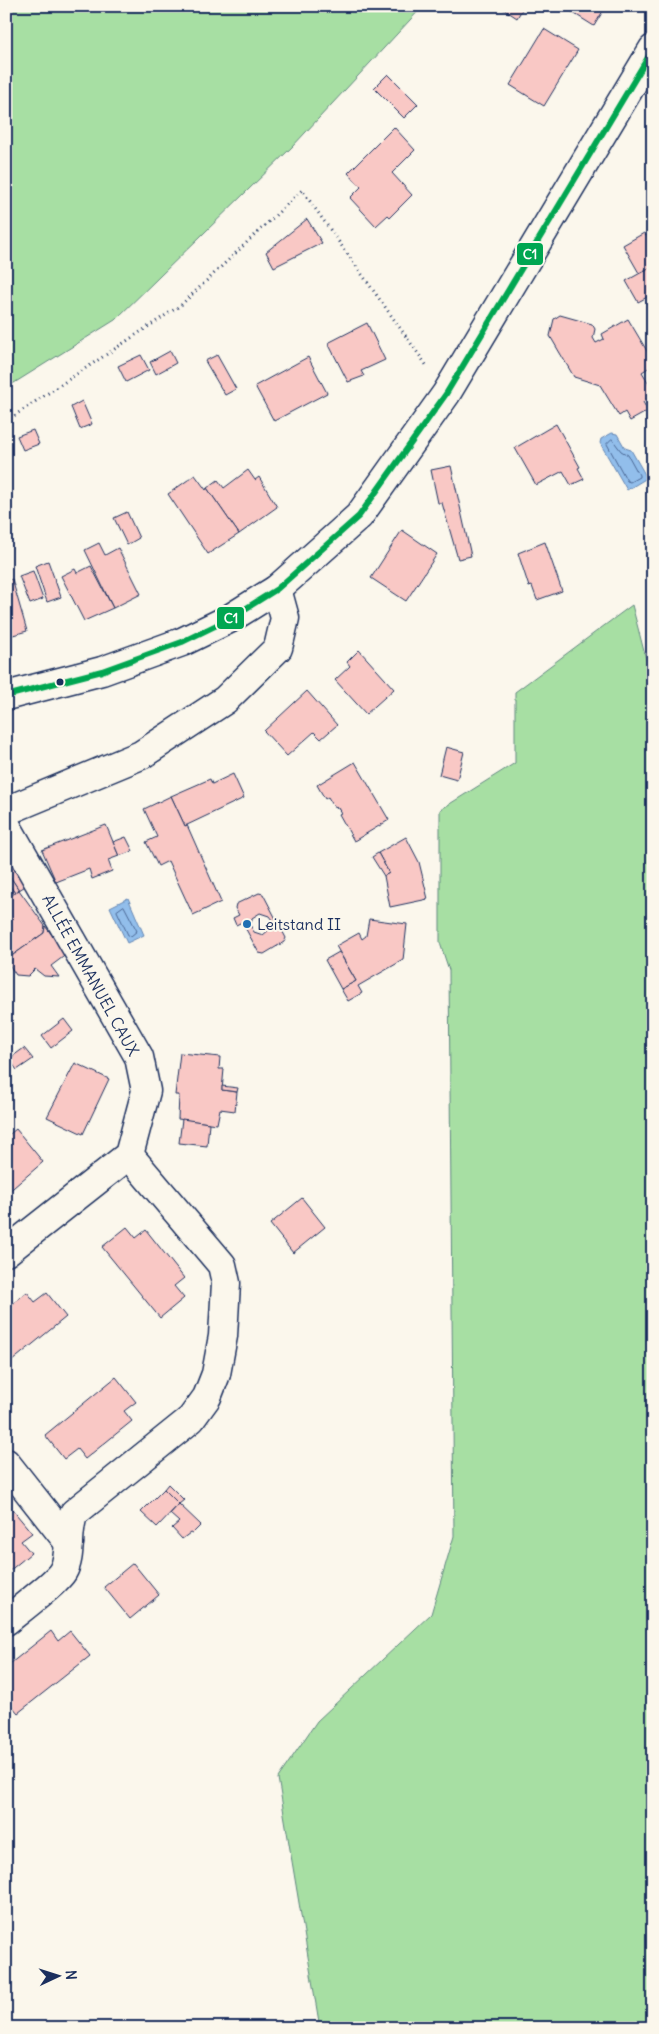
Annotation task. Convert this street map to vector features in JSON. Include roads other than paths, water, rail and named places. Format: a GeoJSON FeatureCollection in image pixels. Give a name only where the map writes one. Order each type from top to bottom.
{"type":"FeatureCollection","features":[{"type":"Feature","properties":{"kind":"street"},"geometry":{"type":"LineString","coordinates":[[6,696],[102,671],[182,642],[229,619],[277,588],[359,516],[446,394],[653,49]]}},
{"type":"Feature","properties":{"kind":"street"},"geometry":{"type":"LineString","coordinates":[[6,811],[141,755],[225,700],[278,648],[285,618],[277,588]]}},
{"type":"Feature","properties":{"kind":"street","name":"ALLÉE EMMANUEL CAUX"},"geometry":{"type":"LineString","coordinates":[[6,825],[139,1057],[146,1091],[129,1155]]}},
{"type":"Feature","properties":{"kind":"street"},"geometry":{"type":"LineString","coordinates":[[6,1252],[129,1155],[222,1265],[226,1283],[223,1336],[216,1374],[207,1396],[191,1418],[74,1514],[70,1521],[69,1543],[63,1571],[6,1621]]}},
{"type":"Feature","properties":{"kind":"street"},"geometry":{"type":"LineString","coordinates":[[6,1463],[69,1543]]}},
{"type":"Feature","properties":{"kind":"water"},"geometry":{"type":"Polygon","coordinates":[[[612,433],[617,434],[625,448],[631,450],[647,478],[627,490],[600,443],[601,439],[612,433]]]}},
{"type":"Feature","properties":{"kind":"water"},"geometry":{"type":"Polygon","coordinates":[[[128,898],[144,935],[127,943],[110,907],[128,898]]]}},
{"type":"Feature","properties":{"kind":"place","name":"Leitstand II"},"geometry":{"type":"Point","coordinates":[247,924]}}]}
